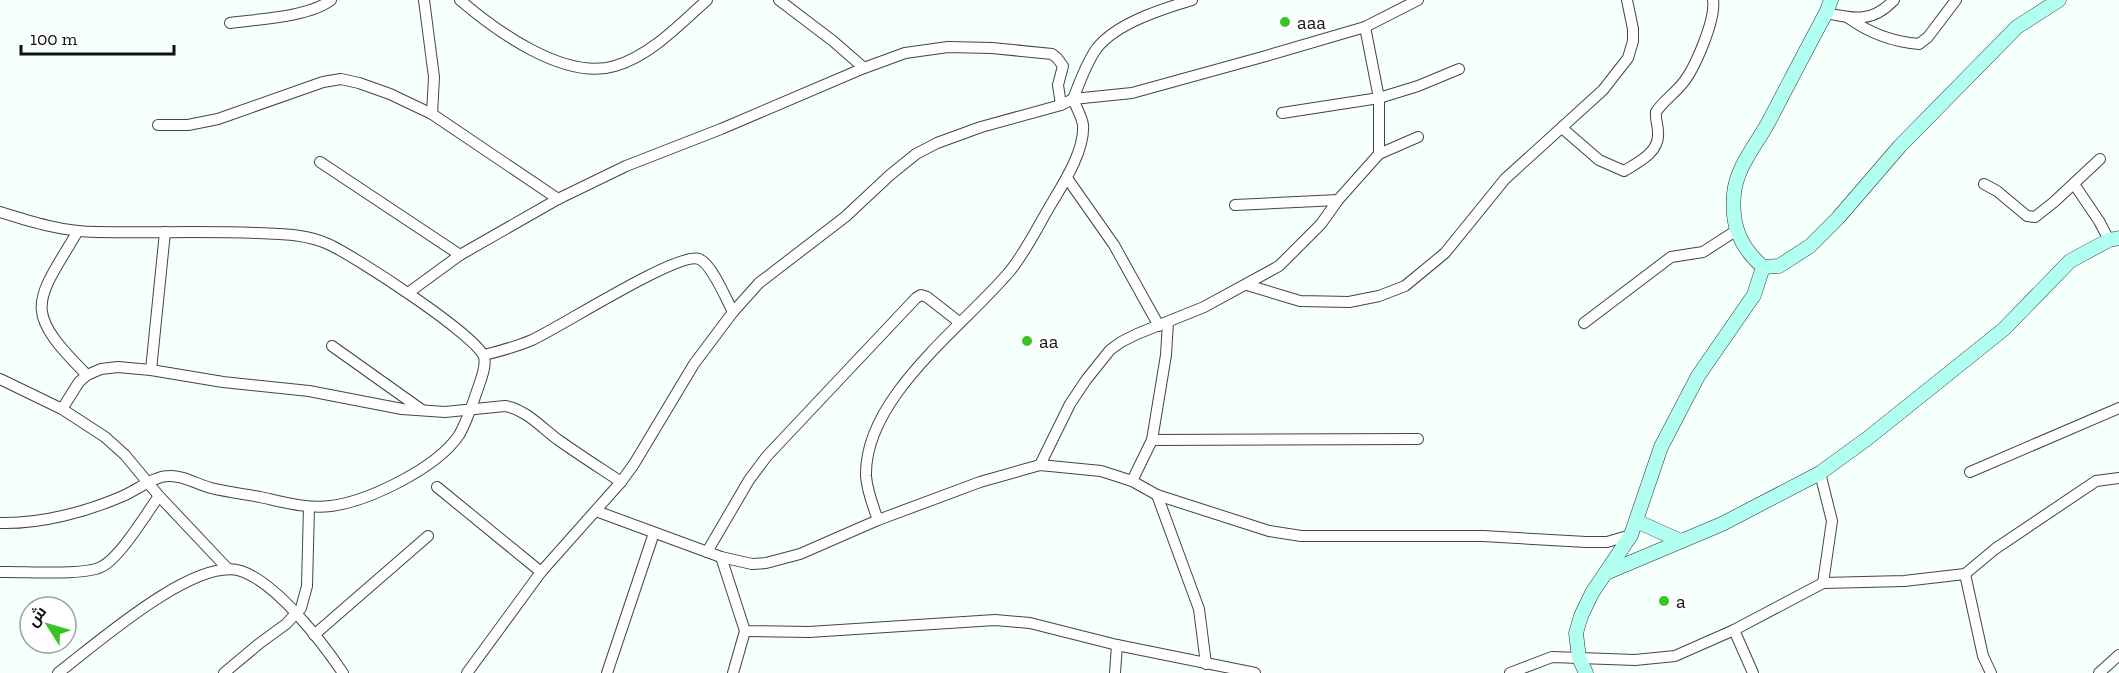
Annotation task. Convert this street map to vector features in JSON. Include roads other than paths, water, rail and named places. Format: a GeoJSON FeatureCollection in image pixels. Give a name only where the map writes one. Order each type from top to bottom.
{"type":"FeatureCollection","features":[{"type":"Feature","properties":{"kind":"street"},"geometry":{"type":"LineString","coordinates":[[230,23],[300,12],[331,0]]}},
{"type":"Feature","properties":{"kind":"street"},"geometry":{"type":"LineString","coordinates":[[424,0],[433,67],[432,114]]}},
{"type":"Feature","properties":{"kind":"street"},"geometry":{"type":"LineString","coordinates":[[460,0],[537,53],[569,65],[589,69],[614,67],[634,58],[663,38],[707,0]]}},
{"type":"Feature","properties":{"kind":"street"},"geometry":{"type":"LineString","coordinates":[[779,0],[864,68]]}},
{"type":"Feature","properties":{"kind":"street"},"geometry":{"type":"LineString","coordinates":[[878,520],[871,501],[866,475],[869,452],[876,430],[892,402],[916,369],[1010,270],[1067,178],[1080,146],[1083,124],[1073,99],[1086,67],[1104,40],[1118,30],[1192,0]]}},
{"type":"Feature","properties":{"kind":"street"},"geometry":{"type":"LineString","coordinates":[[467,673],[541,572],[621,482],[694,364],[733,312],[759,284],[845,217],[916,154],[937,143],[981,127],[1061,105],[1073,99],[1132,93],[1365,27],[1418,0]]}},
{"type":"Feature","properties":{"kind":"street"},"geometry":{"type":"LineString","coordinates":[[1247,285],[1300,301],[1349,302],[1379,296],[1405,286],[1445,253],[1505,179],[1603,90],[1628,58],[1633,41],[1633,29],[1627,0]]}},
{"type":"Feature","properties":{"kind":"street"},"geometry":{"type":"LineString","coordinates":[[1562,128],[1599,160],[1624,171],[1647,157],[1659,133],[1656,112],[1684,83],[1697,61],[1713,13],[1713,0]]}},
{"type":"Feature","properties":{"kind":"street"},"geometry":{"type":"LineString","coordinates":[[1848,17],[1864,18],[1877,14],[1894,0]]}},
{"type":"Feature","properties":{"kind":"street"},"geometry":{"type":"LineString","coordinates":[[1956,0],[1928,37],[1919,44],[1894,41],[1859,26],[1848,17],[1828,7],[1767,125],[1743,166],[1734,193],[1740,240],[1748,254],[1763,267],[1779,266],[1810,246],[1838,218],[1900,146],[2002,41],[2034,14],[2059,0]]}},
{"type":"Feature","properties":{"kind":"street"},"geometry":{"type":"LineString","coordinates":[[1365,27],[1379,98],[1379,154]]}},
{"type":"Feature","properties":{"kind":"street"},"geometry":{"type":"LineString","coordinates":[[408,293],[460,255],[558,199],[626,166],[905,53],[948,47],[992,48],[1052,54],[1063,66],[1058,85],[1061,105]]}},
{"type":"Feature","properties":{"kind":"street"},"geometry":{"type":"LineString","coordinates":[[1282,113],[1379,98],[1418,86],[1459,69]]}},
{"type":"Feature","properties":{"kind":"street"},"geometry":{"type":"LineString","coordinates":[[158,125],[188,125],[218,118],[315,84],[334,80],[359,83],[390,94],[432,114],[558,199]]}},
{"type":"Feature","properties":{"kind":"street"},"geometry":{"type":"LineString","coordinates":[[1040,465],[1070,404],[1110,350],[1129,338],[1247,285],[1279,266],[1321,224],[1338,200],[1379,154],[1418,137]]}},
{"type":"Feature","properties":{"kind":"street"},"geometry":{"type":"LineString","coordinates":[[1984,184],[1997,191],[2027,216],[2035,216],[2043,212],[2100,159]]}},
{"type":"Feature","properties":{"kind":"street"},"geometry":{"type":"LineString","coordinates":[[320,162],[460,255]]}},
{"type":"Feature","properties":{"kind":"street"},"geometry":{"type":"LineString","coordinates":[[1067,178],[1114,245],[1164,324],[1166,355],[1152,440],[1132,480]]}},
{"type":"Feature","properties":{"kind":"street"},"geometry":{"type":"LineString","coordinates":[[1608,572],[1722,524],[1820,473],[2004,328],[2070,261],[2114,239],[2074,184]]}},
{"type":"Feature","properties":{"kind":"street"},"geometry":{"type":"LineString","coordinates":[[1235,205],[1338,200]]}},
{"type":"Feature","properties":{"kind":"street"},"geometry":{"type":"LineString","coordinates":[[0,212],[42,225],[78,231],[243,233],[294,235],[310,238],[357,260],[408,293],[473,342],[484,356],[479,383],[461,431],[452,444],[408,476],[371,496],[327,507],[309,507],[209,487],[176,476],[161,477],[121,496],[80,511],[46,519],[0,523]]}},
{"type":"Feature","properties":{"kind":"street"},"geometry":{"type":"LineString","coordinates":[[1584,323],[1671,257],[1703,252],[1737,230]]}},
{"type":"Feature","properties":{"kind":"street"},"geometry":{"type":"LineString","coordinates":[[78,231],[44,290],[40,308],[52,338],[87,375]]}},
{"type":"Feature","properties":{"kind":"street"},"geometry":{"type":"LineString","coordinates":[[151,370],[165,232]]}},
{"type":"Feature","properties":{"kind":"street"},"geometry":{"type":"LineString","coordinates":[[484,356],[532,340],[686,258],[699,259],[705,263],[733,312]]}},
{"type":"Feature","properties":{"kind":"street"},"geometry":{"type":"LineString","coordinates":[[1586,673],[1579,657],[1576,633],[1581,616],[1592,593],[1631,535],[1661,447],[1698,376],[1754,295],[1763,267]]}},
{"type":"Feature","properties":{"kind":"street"},"geometry":{"type":"LineString","coordinates":[[707,552],[749,480],[767,456],[916,298],[921,295],[927,297],[959,322]]}},
{"type":"Feature","properties":{"kind":"street"},"geometry":{"type":"LineString","coordinates":[[332,346],[422,410]]}},
{"type":"Feature","properties":{"kind":"street"},"geometry":{"type":"LineString","coordinates":[[62,409],[79,382],[87,375],[108,367],[151,370],[223,382],[309,391],[371,404],[422,410],[445,412],[498,406],[512,407],[621,482]]}},
{"type":"Feature","properties":{"kind":"street"},"geometry":{"type":"LineString","coordinates":[[0,379],[62,409],[115,445],[159,496],[227,568]]}},
{"type":"Feature","properties":{"kind":"street"},"geometry":{"type":"LineString","coordinates":[[1970,472],[2119,408]]}},
{"type":"Feature","properties":{"kind":"street"},"geometry":{"type":"LineString","coordinates":[[1152,440],[1418,439]]}},
{"type":"Feature","properties":{"kind":"street"},"geometry":{"type":"LineString","coordinates":[[596,510],[721,557],[741,562],[766,563],[817,548],[878,520],[980,482],[1040,465],[1101,471],[1132,480],[1157,495],[1269,531],[1301,537],[1483,536],[1607,542],[1631,535]]}},
{"type":"Feature","properties":{"kind":"street"},"geometry":{"type":"LineString","coordinates":[[1820,473],[1832,521],[1823,583]]}},
{"type":"Feature","properties":{"kind":"street"},"geometry":{"type":"LineString","coordinates":[[1510,673],[1552,657],[1635,660],[1675,656],[1734,630],[1823,583],[1904,581],[1965,574],[1995,549],[2096,481],[2119,478]]}},
{"type":"Feature","properties":{"kind":"street"},"geometry":{"type":"LineString","coordinates":[[437,488],[541,572]]}},
{"type":"Feature","properties":{"kind":"street"},"geometry":{"type":"LineString","coordinates":[[1157,495],[1199,609],[1206,664]]}},
{"type":"Feature","properties":{"kind":"street"},"geometry":{"type":"LineString","coordinates":[[0,572],[84,570],[103,566],[116,555],[159,496]]}},
{"type":"Feature","properties":{"kind":"street"},"geometry":{"type":"LineString","coordinates":[[224,673],[296,616],[304,602],[307,586],[309,507]]}},
{"type":"Feature","properties":{"kind":"street"},"geometry":{"type":"LineString","coordinates":[[1636,521],[1682,541]]}},
{"type":"Feature","properties":{"kind":"street"},"geometry":{"type":"LineString","coordinates":[[608,673],[654,533]]}},
{"type":"Feature","properties":{"kind":"street"},"geometry":{"type":"LineString","coordinates":[[314,635],[428,536]]}},
{"type":"Feature","properties":{"kind":"street"},"geometry":{"type":"LineString","coordinates":[[721,557],[745,631],[733,673]]}},
{"type":"Feature","properties":{"kind":"street"},"geometry":{"type":"LineString","coordinates":[[58,673],[174,588],[205,573],[227,568],[239,570],[274,591],[314,635],[343,673]]}},
{"type":"Feature","properties":{"kind":"street"},"geometry":{"type":"LineString","coordinates":[[1965,574],[1983,656],[1991,673]]}},
{"type":"Feature","properties":{"kind":"street"},"geometry":{"type":"LineString","coordinates":[[745,631],[809,632],[995,620],[1053,627],[1117,645],[1255,673]]}},
{"type":"Feature","properties":{"kind":"street"},"geometry":{"type":"LineString","coordinates":[[1734,630],[1753,673]]}},
{"type":"Feature","properties":{"kind":"street"},"geometry":{"type":"LineString","coordinates":[[1115,673],[1117,645]]}},
{"type":"Feature","properties":{"kind":"street"},"geometry":{"type":"LineString","coordinates":[[2099,673],[2119,655]]}},
{"type":"Feature","properties":{"kind":"place","name":"aaa"},"geometry":{"type":"Point","coordinates":[1285,22]}},
{"type":"Feature","properties":{"kind":"place","name":"aa"},"geometry":{"type":"Point","coordinates":[1027,341]}},
{"type":"Feature","properties":{"kind":"place","name":"a"},"geometry":{"type":"Point","coordinates":[1664,601]}}]}
